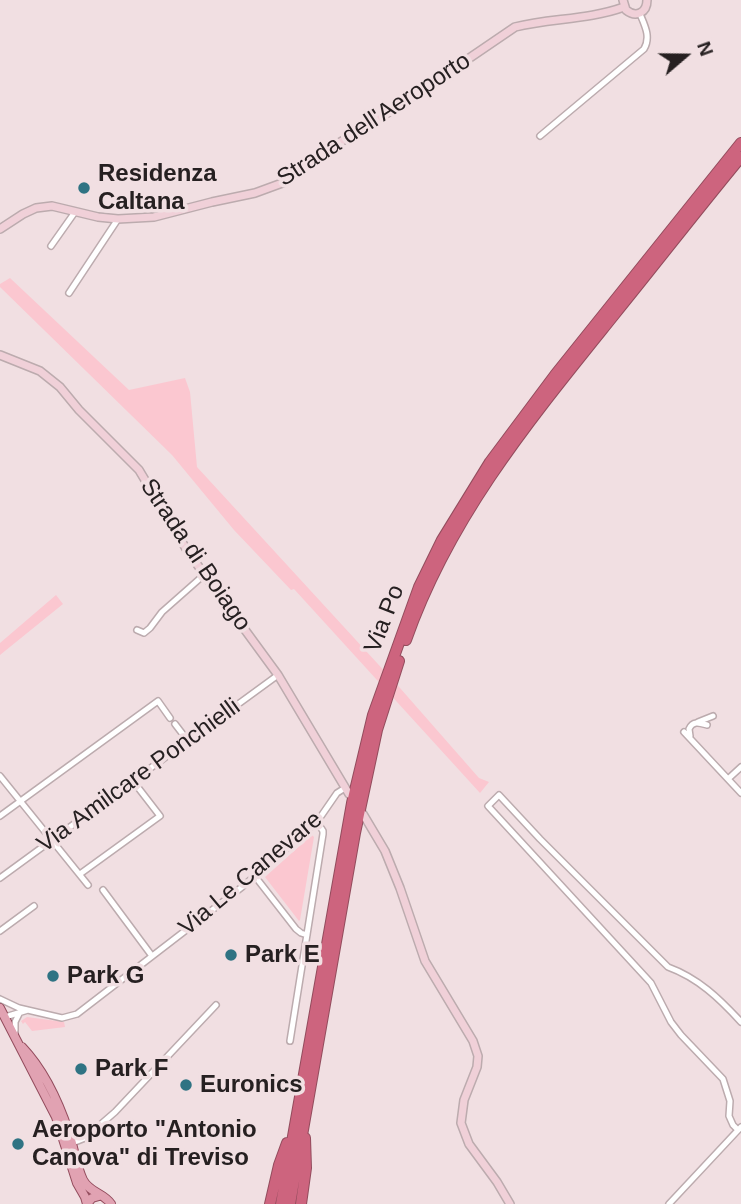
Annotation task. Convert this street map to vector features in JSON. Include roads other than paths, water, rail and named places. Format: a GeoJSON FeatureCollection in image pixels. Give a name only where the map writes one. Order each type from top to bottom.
{"type":"FeatureCollection","features":[{"type":"Feature","properties":{"kind":"highway","name":"Via Po"},"geometry":{"type":"LineString","coordinates":[[290,1204],[311,1044],[352,803],[373,715],[425,575],[442,540],[496,452],[555,374],[741,144]]}},
{"type":"Feature","properties":{"kind":"highway","name":"Via Po"},"geometry":{"type":"LineString","coordinates":[[281,1204],[377,730],[410,629],[460,523],[493,470],[697,209],[741,157]]}},
{"type":"Feature","properties":{"kind":"highway"},"geometry":{"type":"LineString","coordinates":[[270,1204],[279,1165],[301,1113]]}},
{"type":"Feature","properties":{"kind":"highway"},"geometry":{"type":"LineString","coordinates":[[301,1113],[306,1168],[301,1204]]}},
{"type":"Feature","properties":{"kind":"main road"},"geometry":{"type":"LineString","coordinates":[[2,1013],[20,1045],[33,1058],[56,1101],[77,1183],[87,1204]]}},
{"type":"Feature","properties":{"kind":"main road"},"geometry":{"type":"LineString","coordinates":[[69,1144],[84,1181],[111,1204]]}},
{"type":"Feature","properties":{"kind":"main road"},"geometry":{"type":"LineString","coordinates":[[87,1204],[92,1198],[99,1196]]}},
{"type":"Feature","properties":{"kind":"street"},"geometry":{"type":"LineString","coordinates":[[540,136],[644,49],[648,43],[647,33],[640,14],[646,7],[647,0]]}},
{"type":"Feature","properties":{"kind":"street","name":"Strada dell'Aeroporto"},"geometry":{"type":"LineString","coordinates":[[0,229],[36,208],[52,206],[118,219],[154,217],[255,193],[285,182],[334,146],[405,103],[515,27],[534,22],[594,16],[623,4],[629,13],[640,14]]}},
{"type":"Feature","properties":{"kind":"street"},"geometry":{"type":"LineString","coordinates":[[51,246],[75,212]]}},
{"type":"Feature","properties":{"kind":"street"},"geometry":{"type":"LineString","coordinates":[[69,293],[118,219]]}},
{"type":"Feature","properties":{"kind":"street","name":"Strada di Boiago"},"geometry":{"type":"LineString","coordinates":[[0,355],[40,371],[60,387],[139,470],[188,552],[278,675],[347,791]]}},
{"type":"Feature","properties":{"kind":"street"},"geometry":{"type":"LineString","coordinates":[[137,630],[144,633],[162,612],[205,574]]}},
{"type":"Feature","properties":{"kind":"street","name":"Via Amilcare Ponchielli"},"geometry":{"type":"LineString","coordinates":[[0,878],[278,675]]}},
{"type":"Feature","properties":{"kind":"street"},"geometry":{"type":"LineString","coordinates":[[0,816],[158,701],[170,718]]}},
{"type":"Feature","properties":{"kind":"street"},"geometry":{"type":"LineString","coordinates":[[691,739],[691,726],[713,716]]}},
{"type":"Feature","properties":{"kind":"street"},"geometry":{"type":"LineString","coordinates":[[698,722],[707,726]]}},
{"type":"Feature","properties":{"kind":"street"},"geometry":{"type":"LineString","coordinates":[[175,724],[188,741]]}},
{"type":"Feature","properties":{"kind":"street"},"geometry":{"type":"LineString","coordinates":[[684,732],[741,793]]}},
{"type":"Feature","properties":{"kind":"street"},"geometry":{"type":"LineString","coordinates":[[728,779],[741,767]]}},
{"type":"Feature","properties":{"kind":"street"},"geometry":{"type":"LineString","coordinates":[[0,776],[88,885]]}},
{"type":"Feature","properties":{"kind":"street"},"geometry":{"type":"LineString","coordinates":[[80,874],[160,816],[133,781]]}},
{"type":"Feature","properties":{"kind":"street","name":"Via Le Canevare"},"geometry":{"type":"LineString","coordinates":[[0,999],[19,1011],[29,1010],[62,1018],[77,1014],[242,887],[317,822],[337,793],[347,791]]}},
{"type":"Feature","properties":{"kind":"street"},"geometry":{"type":"LineString","coordinates":[[669,1204],[739,1129],[733,1125],[729,1116],[730,1101],[723,1079],[671,1022],[651,984],[488,806],[499,795],[668,967],[684,973],[705,987],[741,1021]]}},
{"type":"Feature","properties":{"kind":"street"},"geometry":{"type":"LineString","coordinates":[[363,814],[387,855],[425,961],[473,1041],[478,1056],[477,1067],[464,1100],[461,1123],[469,1144],[497,1182],[509,1204]]}},
{"type":"Feature","properties":{"kind":"street"},"geometry":{"type":"LineString","coordinates":[[290,1041],[323,834],[317,822]]}},
{"type":"Feature","properties":{"kind":"street"},"geometry":{"type":"LineString","coordinates":[[254,875],[296,929],[307,935]]}},
{"type":"Feature","properties":{"kind":"street"},"geometry":{"type":"LineString","coordinates":[[103,890],[152,956]]}},
{"type":"Feature","properties":{"kind":"street"},"geometry":{"type":"LineString","coordinates":[[0,931],[34,906]]}},
{"type":"Feature","properties":{"kind":"street"},"geometry":{"type":"LineString","coordinates":[[69,1144],[85,1138],[115,1112],[216,1005]]}},
{"type":"Feature","properties":{"kind":"street"},"geometry":{"type":"LineString","coordinates":[[2,1013],[11,1009],[19,1011],[15,1022],[15,1035]]}},
{"type":"Feature","properties":{"kind":"place","name":"Residenza Caltana"},"geometry":{"type":"Point","coordinates":[84,188]}},
{"type":"Feature","properties":{"kind":"place","name":"Park E"},"geometry":{"type":"Point","coordinates":[231,955]}},
{"type":"Feature","properties":{"kind":"place","name":"Park G"},"geometry":{"type":"Point","coordinates":[53,976]}},
{"type":"Feature","properties":{"kind":"place","name":"Park F"},"geometry":{"type":"Point","coordinates":[81,1069]}},
{"type":"Feature","properties":{"kind":"place","name":"Euronics"},"geometry":{"type":"Point","coordinates":[186,1085]}},
{"type":"Feature","properties":{"kind":"place","name":"Aeroporto \"Antonio Canova\" di Treviso"},"geometry":{"type":"Point","coordinates":[18,1144]}}]}
